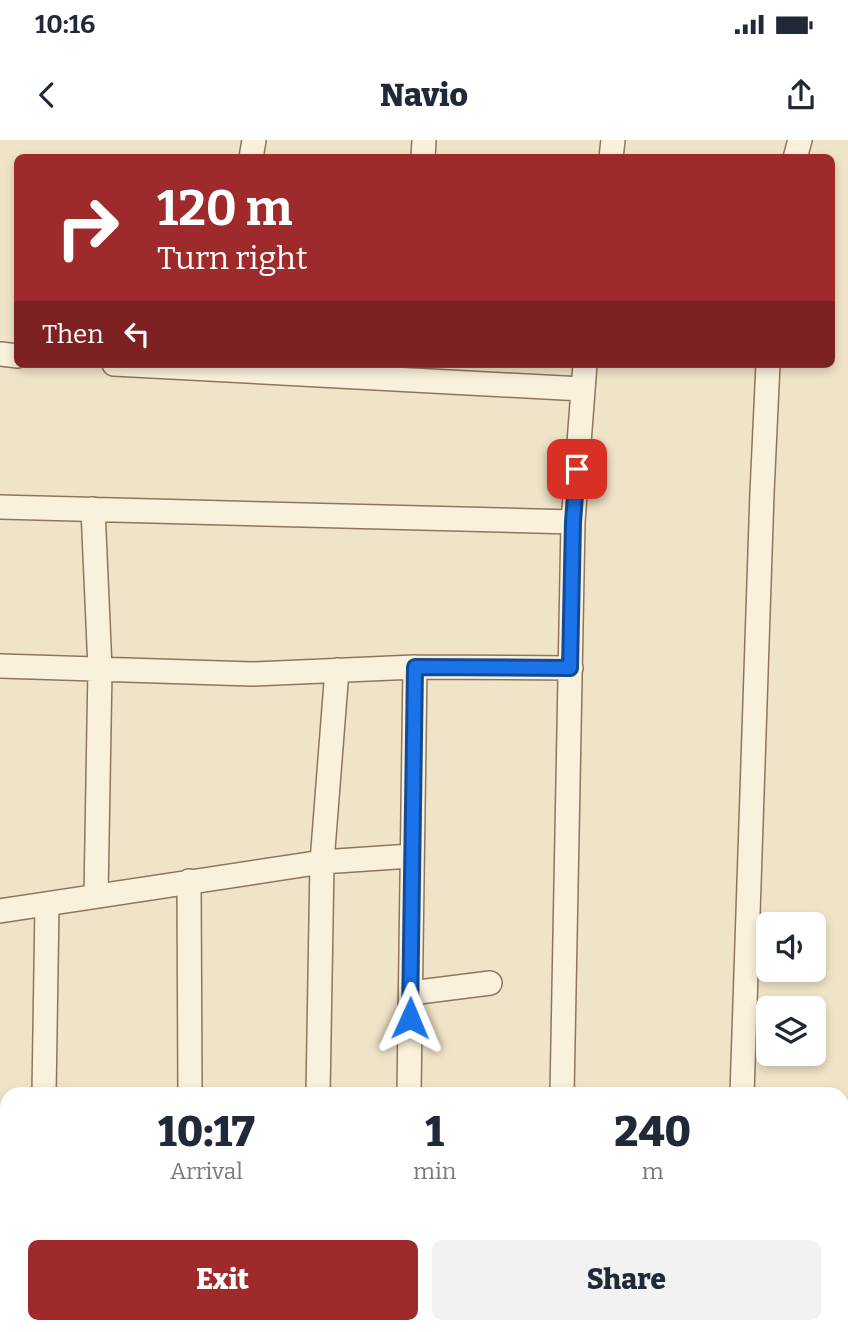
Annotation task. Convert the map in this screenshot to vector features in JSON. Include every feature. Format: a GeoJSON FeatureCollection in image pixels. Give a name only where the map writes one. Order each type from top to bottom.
{"type":"FeatureCollection","features":[{"type":"Feature","properties":{"kind":"street"},"geometry":{"type":"LineString","coordinates":[[220,368],[401,371],[582,389]]}},
{"type":"Feature","properties":{"kind":"street"},"geometry":{"type":"LineString","coordinates":[[562,1087],[573,522],[585,368]]}},
{"type":"Feature","properties":{"kind":"street"},"geometry":{"type":"LineString","coordinates":[[742,1087],[768,368]]}},
{"type":"Feature","properties":{"kind":"street"},"geometry":{"type":"LineString","coordinates":[[0,507],[573,522]]}},
{"type":"Feature","properties":{"kind":"street"},"geometry":{"type":"LineString","coordinates":[[93,509],[100,669],[96,896]]}},
{"type":"Feature","properties":{"kind":"street"},"geometry":{"type":"LineString","coordinates":[[0,666],[252,674],[415,667],[570,668]]}},
{"type":"Feature","properties":{"kind":"street"},"geometry":{"type":"LineString","coordinates":[[410,1087],[415,667]]}},
{"type":"Feature","properties":{"kind":"street"},"geometry":{"type":"LineString","coordinates":[[318,1087],[322,862],[337,670]]}},
{"type":"Feature","properties":{"kind":"street"},"geometry":{"type":"LineString","coordinates":[[0,911],[322,862],[411,856]]}},
{"type":"Feature","properties":{"kind":"street"},"geometry":{"type":"LineString","coordinates":[[189,881],[190,1087]]}},
{"type":"Feature","properties":{"kind":"street"},"geometry":{"type":"LineString","coordinates":[[44,1087],[47,905]]}},
{"type":"Feature","properties":{"kind":"street"},"geometry":{"type":"LineString","coordinates":[[411,993],[490,982]]}},
{"type":"Feature","properties":{"kind":"route"},"geometry":{"type":"LineString","coordinates":[[410,1018],[415,667],[570,668],[573,522],[577,469]]}}]}
